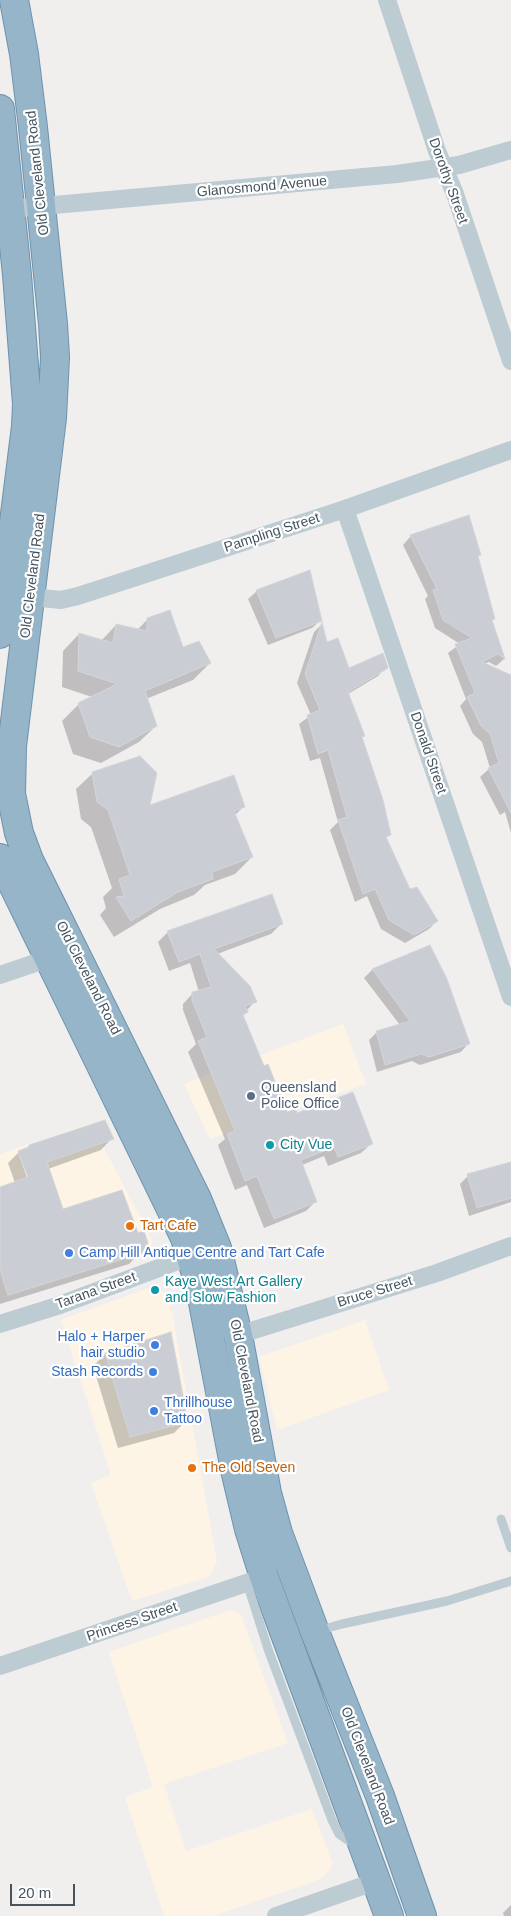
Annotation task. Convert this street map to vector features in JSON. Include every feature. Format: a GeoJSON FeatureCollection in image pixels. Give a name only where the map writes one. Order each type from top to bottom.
{"type":"FeatureCollection","features":[{"type":"Feature","properties":{"kind":"highway","name":"Old Cleveland Road"},"geometry":{"type":"LineString","coordinates":[[14,0],[24,54],[42,207],[53,324],[54,375],[52,418],[12,746],[11,794],[19,833],[29,860],[197,1199],[222,1263],[238,1335],[267,1493],[283,1549],[380,1796],[422,1916]]}},
{"type":"Feature","properties":{"kind":"highway","name":"Old Cleveland Road"},"geometry":{"type":"LineString","coordinates":[[0,109],[10,209],[8,277],[26,382],[26,426],[0,634]]}},
{"type":"Feature","properties":{"kind":"highway","name":"Old Cleveland Road"},"geometry":{"type":"LineString","coordinates":[[0,858],[168,1199],[185,1238],[200,1287],[235,1470],[249,1529],[256,1580],[367,1854],[388,1916]]}},
{"type":"Feature","properties":{"kind":"street","name":"Dorothy Street"},"geometry":{"type":"LineString","coordinates":[[387,0],[437,151],[455,194],[511,361]]}},
{"type":"Feature","properties":{"kind":"street","name":"Glanosmond Avenue"},"geometry":{"type":"LineString","coordinates":[[10,209],[388,175],[444,168],[477,161],[511,150]]}},
{"type":"Feature","properties":{"kind":"street","name":"Pampling Street"},"geometry":{"type":"LineString","coordinates":[[30,597],[61,600],[78,596],[345,509],[511,450]]}},
{"type":"Feature","properties":{"kind":"street","name":"Donald Street"},"geometry":{"type":"LineString","coordinates":[[345,509],[511,997]]}},
{"type":"Feature","properties":{"kind":"street"},"geometry":{"type":"LineString","coordinates":[[0,974],[50,958]]}},
{"type":"Feature","properties":{"kind":"street","name":"Bruce Street"},"geometry":{"type":"LineString","coordinates":[[238,1335],[437,1273],[511,1246]]}},
{"type":"Feature","properties":{"kind":"street","name":"Tarana Street"},"geometry":{"type":"LineString","coordinates":[[0,1324],[57,1306],[191,1256]]}},
{"type":"Feature","properties":{"kind":"street","name":"Princess Street"},"geometry":{"type":"LineString","coordinates":[[0,1666],[256,1580]]}},
{"type":"Feature","properties":{"kind":"street"},"geometry":{"type":"LineString","coordinates":[[276,1916],[377,1881]]}},
{"type":"Feature","properties":{"kind":"lane"},"geometry":{"type":"LineString","coordinates":[[501,1519],[511,1548]]}},
{"type":"Feature","properties":{"kind":"lane"},"geometry":{"type":"LineString","coordinates":[[315,1632],[342,1624],[447,1602],[511,1581]]}},
{"type":"Feature","properties":{"kind":"shaded area"},"geometry":{"type":"Polygon","coordinates":[[[343,1024],[366,1084],[210,1139],[184,1084],[343,1024]]]}},
{"type":"Feature","properties":{"kind":"shaded area"},"geometry":{"type":"Polygon","coordinates":[[[91,1123],[153,1242],[145,1253],[7,1297],[0,1275],[0,1154],[91,1123]]]}},
{"type":"Feature","properties":{"kind":"shaded area"},"geometry":{"type":"Polygon","coordinates":[[[151,1287],[169,1295],[217,1562],[209,1577],[132,1601],[91,1483],[111,1475],[61,1320],[151,1287]]]}},
{"type":"Feature","properties":{"kind":"shaded area"},"geometry":{"type":"Polygon","coordinates":[[[365,1320],[389,1390],[277,1430],[259,1357],[365,1320]]]}},
{"type":"Feature","properties":{"kind":"shaded area"},"geometry":{"type":"Polygon","coordinates":[[[230,1610],[241,1615],[288,1743],[164,1784],[186,1851],[312,1809],[333,1865],[318,1880],[213,1916],[164,1916],[125,1797],[153,1787],[109,1652],[230,1610]]]}},
{"type":"Feature","properties":{"kind":"building"},"geometry":{"type":"Polygon","coordinates":[[[469,515],[481,555],[478,556],[495,619],[492,620],[505,659],[498,654],[482,662],[511,675],[511,813],[488,768],[499,763],[490,734],[481,726],[467,697],[475,693],[455,644],[472,638],[443,620],[433,590],[437,589],[410,535],[469,515]]]}},
{"type":"Feature","properties":{"kind":"building"},"geometry":{"type":"Polygon","coordinates":[[[310,570],[322,621],[276,638],[256,590],[310,570]]]}},
{"type":"Feature","properties":{"kind":"building"},"geometry":{"type":"Polygon","coordinates":[[[170,610],[183,647],[199,641],[211,663],[145,691],[157,726],[119,747],[90,737],[78,703],[117,684],[78,671],[79,633],[113,643],[116,624],[147,631],[147,618],[170,610]]]}},
{"type":"Feature","properties":{"kind":"building"},"geometry":{"type":"Polygon","coordinates":[[[322,622],[327,642],[338,638],[349,668],[383,653],[388,668],[348,692],[365,736],[362,737],[383,800],[391,835],[386,837],[410,889],[417,887],[438,921],[414,935],[389,920],[375,889],[363,894],[338,820],[347,817],[328,750],[318,754],[307,715],[320,710],[305,674],[322,622]]]}},
{"type":"Feature","properties":{"kind":"building"},"geometry":{"type":"Polygon","coordinates":[[[140,756],[157,773],[150,805],[234,775],[245,807],[234,811],[253,857],[212,872],[213,879],[178,892],[131,921],[116,897],[124,896],[119,879],[130,875],[108,810],[97,802],[92,772],[140,756]]]}},
{"type":"Feature","properties":{"kind":"building"},"geometry":{"type":"Polygon","coordinates":[[[272,894],[283,924],[214,949],[250,986],[257,1002],[245,1006],[248,1012],[243,1015],[264,1066],[268,1064],[287,1112],[296,1109],[297,1113],[353,1092],[373,1144],[338,1157],[334,1147],[301,1160],[317,1202],[274,1219],[257,1176],[245,1181],[227,1134],[235,1131],[198,1041],[207,1037],[192,1000],[192,992],[211,987],[200,954],[179,962],[167,931],[272,894]]]}},
{"type":"Feature","properties":{"kind":"building"},"geometry":{"type":"Polygon","coordinates":[[[430,945],[447,979],[470,1044],[429,1057],[421,1054],[385,1065],[376,1031],[410,1021],[372,969],[430,945]]]}},
{"type":"Feature","properties":{"kind":"building"},"geometry":{"type":"Polygon","coordinates":[[[105,1120],[114,1139],[47,1162],[63,1209],[122,1190],[138,1233],[144,1231],[148,1243],[142,1253],[8,1295],[0,1268],[0,1187],[28,1177],[18,1151],[29,1147],[29,1145],[105,1120]]]}},
{"type":"Feature","properties":{"kind":"building"},"geometry":{"type":"Polygon","coordinates":[[[511,1162],[511,1198],[477,1208],[467,1174],[511,1162]]]}},
{"type":"Feature","properties":{"kind":"building"},"geometry":{"type":"Polygon","coordinates":[[[171,1332],[188,1422],[130,1437],[105,1353],[171,1332]]]}},
{"type":"Feature","properties":{"kind":"place","name":"Queensland Police Office"},"geometry":{"type":"Point","coordinates":[251,1096]}},
{"type":"Feature","properties":{"kind":"place","name":"City Vue"},"geometry":{"type":"Point","coordinates":[270,1145]}},
{"type":"Feature","properties":{"kind":"place","name":"Tart Cafe"},"geometry":{"type":"Point","coordinates":[130,1226]}},
{"type":"Feature","properties":{"kind":"place","name":"Camp Hill Antique Centre and Tart Cafe"},"geometry":{"type":"Point","coordinates":[69,1253]}},
{"type":"Feature","properties":{"kind":"place","name":"Kaye West Art Gallery and Slow Fashion"},"geometry":{"type":"Point","coordinates":[155,1290]}},
{"type":"Feature","properties":{"kind":"place","name":"Halo + Harper hair studio"},"geometry":{"type":"Point","coordinates":[155,1345]}},
{"type":"Feature","properties":{"kind":"place","name":"Stash Records"},"geometry":{"type":"Point","coordinates":[153,1372]}},
{"type":"Feature","properties":{"kind":"place","name":"Thrillhouse Tattoo"},"geometry":{"type":"Point","coordinates":[154,1411]}},
{"type":"Feature","properties":{"kind":"place","name":"The Old Seven"},"geometry":{"type":"Point","coordinates":[192,1468]}}]}
